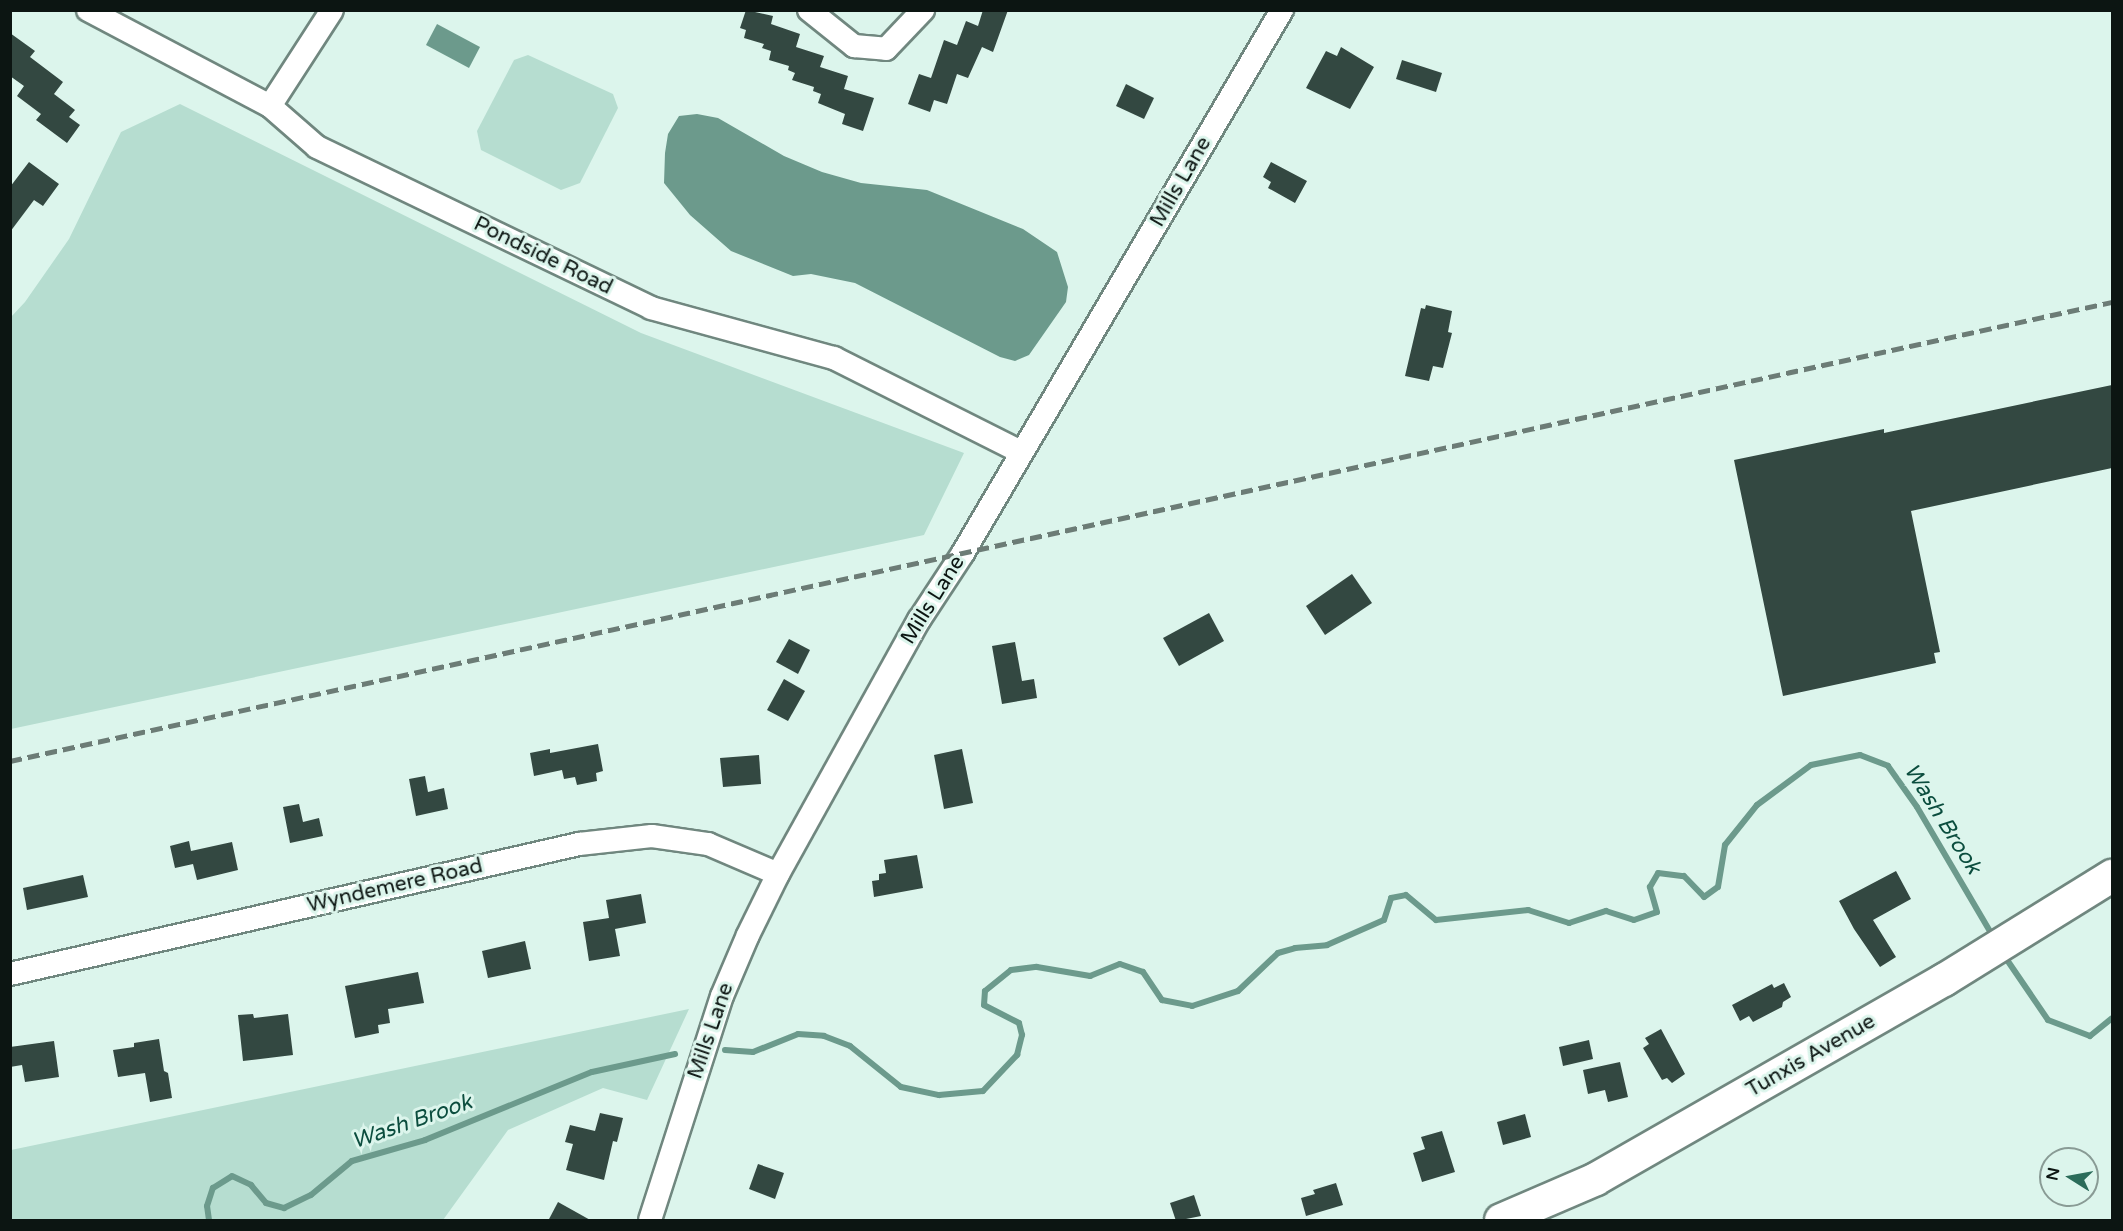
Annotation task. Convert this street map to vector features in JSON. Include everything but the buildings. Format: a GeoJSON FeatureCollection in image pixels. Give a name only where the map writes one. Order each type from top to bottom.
{"type":"FeatureCollection","features":[{"type":"Feature","properties":{"kind":"main road","name":"Tunxis Avenue"},"geometry":{"type":"LineString","coordinates":[[1501,1221],[1596,1179],[1794,1067],[2112,876]]}},
{"type":"Feature","properties":{"kind":"street","name":"Pondside Road"},"geometry":{"type":"LineString","coordinates":[[88,10],[270,106],[317,147],[651,308],[834,358],[1021,452]]}},
{"type":"Feature","properties":{"kind":"street"},"geometry":{"type":"LineString","coordinates":[[270,106],[333,10]]}},
{"type":"Feature","properties":{"kind":"street"},"geometry":{"type":"LineString","coordinates":[[809,10],[854,46],[886,49],[923,10]]}},
{"type":"Feature","properties":{"kind":"street","name":"Mills Lane"},"geometry":{"type":"LineString","coordinates":[[650,1221],[722,996],[748,935],[778,874],[919,620],[963,553],[1282,10]]}},
{"type":"Feature","properties":{"kind":"street","name":"Wyndemere Road"},"geometry":{"type":"LineString","coordinates":[[10,974],[579,843],[652,836],[708,844],[778,874]]}},
{"type":"Feature","properties":{"kind":"shaded area"},"geometry":{"type":"Polygon","coordinates":[[[437,24],[480,47],[469,68],[426,45],[437,24]]]}},
{"type":"Feature","properties":{"kind":"shaded area"},"geometry":{"type":"Polygon","coordinates":[[[528,55],[613,94],[618,108],[580,183],[561,190],[481,150],[477,131],[514,60],[528,55]]]}},
{"type":"Feature","properties":{"kind":"shaded area"},"geometry":{"type":"Polygon","coordinates":[[[180,104],[641,333],[964,453],[924,535],[11,729],[11,317],[25,302],[69,239],[121,132],[180,104]]]}},
{"type":"Feature","properties":{"kind":"shaded area"},"geometry":{"type":"Polygon","coordinates":[[[697,114],[718,118],[784,156],[822,172],[861,183],[927,190],[1023,229],[1057,252],[1068,287],[1066,302],[1029,355],[1015,361],[1000,357],[855,283],[811,274],[793,276],[731,251],[690,215],[664,183],[668,134],[679,116],[697,114]]]}},
{"type":"Feature","properties":{"kind":"shaded area"},"geometry":{"type":"Polygon","coordinates":[[[689,1009],[647,1100],[603,1088],[508,1130],[443,1220],[11,1220],[11,1150],[689,1009]]]}},
{"type":"Feature","properties":{"kind":"waterway","name":"Wash Brook"},"geometry":{"type":"LineString","coordinates":[[725,1050],[753,1052],[798,1034],[824,1036],[850,1046],[901,1087],[939,1095],[983,1091],[1017,1055],[1022,1035],[1019,1023],[984,1005],[985,991],[1011,970],[1037,967],[1090,976],[1120,964],[1143,972],[1162,1000],[1192,1006],[1238,991],[1278,953],[1295,948],[1327,945],[1384,920],[1391,898],[1406,895],[1436,920],[1528,910],[1569,923],[1606,911],[1634,920],[1657,912],[1650,887],[1658,873],[1684,876],[1704,897],[1718,887],[1725,845],[1757,805],[1811,765],[1860,755],[1888,766],[1917,807],[1995,940]]}},
{"type":"Feature","properties":{"kind":"waterway","name":"Wash Brook"},"geometry":{"type":"LineString","coordinates":[[2003,954],[2048,1020],[2090,1036],[2112,1018]]}},
{"type":"Feature","properties":{"kind":"waterway","name":"Wash Brook"},"geometry":{"type":"LineString","coordinates":[[209,1220],[207,1206],[213,1188],[232,1176],[251,1185],[266,1203],[284,1208],[311,1195],[352,1161],[425,1140],[592,1072],[675,1054]]}},
{"type":"Feature","properties":{"kind":"railway"},"geometry":{"type":"LineString","coordinates":[[10,761],[2112,302]]}}]}
